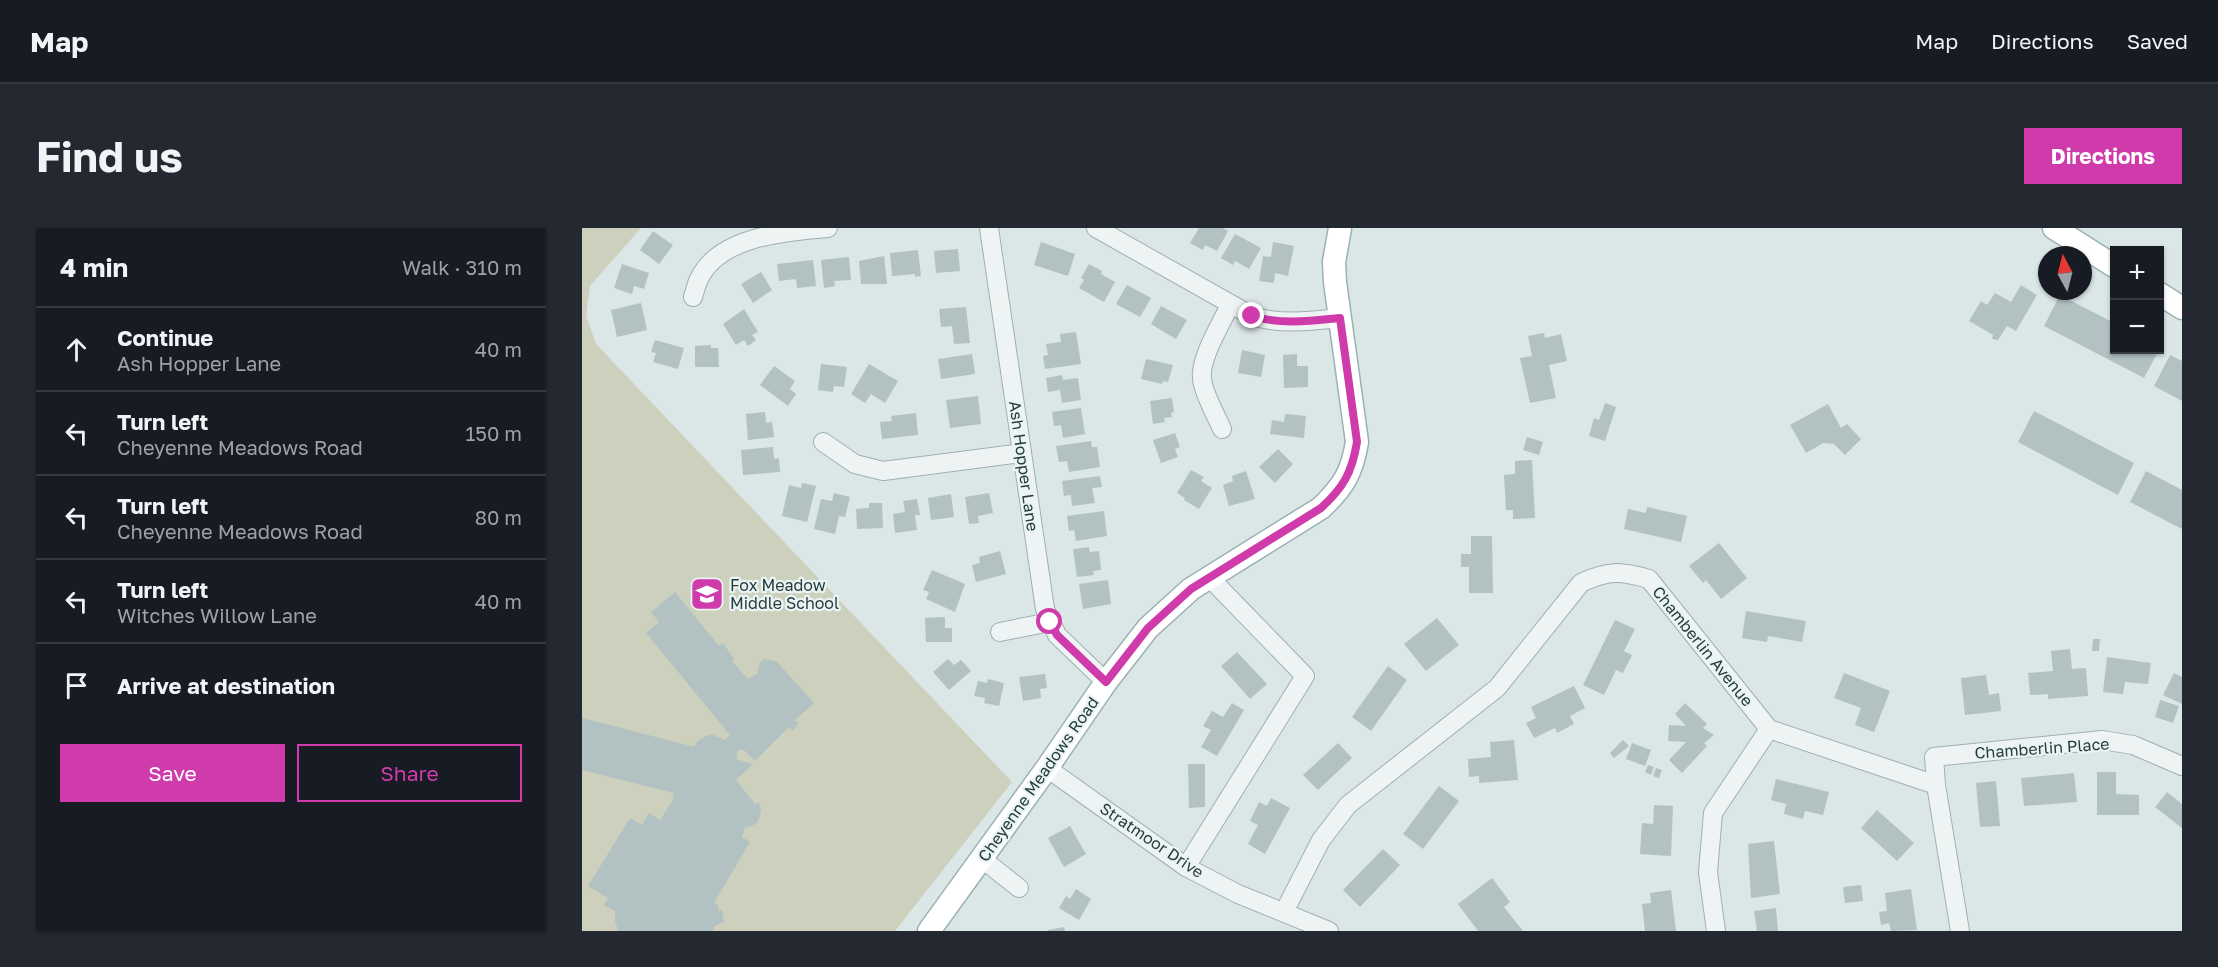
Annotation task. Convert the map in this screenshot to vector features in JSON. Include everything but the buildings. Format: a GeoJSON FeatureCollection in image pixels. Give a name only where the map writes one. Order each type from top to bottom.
{"type":"FeatureCollection","features":[{"type":"Feature","properties":{"kind":"main road","name":"Cheyenne Meadows Road"},"geometry":{"type":"LineString","coordinates":[[929,931],[1106,682],[1148,628],[1171,605],[1209,577],[1321,508],[1335,495],[1347,478],[1354,462],[1357,442],[1334,262],[1340,228]]}},
{"type":"Feature","properties":{"kind":"main road"},"geometry":{"type":"LineString","coordinates":[[2054,228],[2110,263]]}},
{"type":"Feature","properties":{"kind":"main road"},"geometry":{"type":"LineString","coordinates":[[2164,297],[2182,308]]}},
{"type":"Feature","properties":{"kind":"street"},"geometry":{"type":"LineString","coordinates":[[693,297],[699,278],[710,264],[739,245],[781,233],[828,228]]}},
{"type":"Feature","properties":{"kind":"street","name":"Ash Hopper Lane"},"geometry":{"type":"LineString","coordinates":[[989,228],[1042,595],[1050,622],[1057,635],[1106,682]]}},
{"type":"Feature","properties":{"kind":"street"},"geometry":{"type":"LineString","coordinates":[[1096,228],[1252,316],[1267,321],[1340,318]]}},
{"type":"Feature","properties":{"kind":"street"},"geometry":{"type":"LineString","coordinates":[[1222,429],[1206,393],[1202,371],[1210,346],[1230,304]]}},
{"type":"Feature","properties":{"kind":"street"},"geometry":{"type":"LineString","coordinates":[[823,442],[855,464],[884,471],[1022,453]]}},
{"type":"Feature","properties":{"kind":"street","name":"Chamberlin Avenue"},"geometry":{"type":"LineString","coordinates":[[1284,912],[1321,840],[1348,805],[1497,688],[1581,583],[1601,573],[1625,572],[1649,579],[1768,729]]}},
{"type":"Feature","properties":{"kind":"street"},"geometry":{"type":"LineString","coordinates":[[1186,867],[1305,676],[1209,577]]}},
{"type":"Feature","properties":{"kind":"street"},"geometry":{"type":"LineString","coordinates":[[1000,632],[1050,622]]}},
{"type":"Feature","properties":{"kind":"street"},"geometry":{"type":"LineString","coordinates":[[1716,931],[1708,872],[1713,813],[1768,729],[1936,785],[1960,931]]}},
{"type":"Feature","properties":{"kind":"street","name":"Chamberlin Place"},"geometry":{"type":"LineString","coordinates":[[1936,785],[1934,757],[2102,740],[2133,745],[2182,766]]}},
{"type":"Feature","properties":{"kind":"street","name":"Stratmoor Drive"},"geometry":{"type":"LineString","coordinates":[[1047,768],[1186,867],[1238,894],[1329,931]]}},
{"type":"Feature","properties":{"kind":"street"},"geometry":{"type":"LineString","coordinates":[[981,858],[1019,888]]}},
{"type":"Feature","properties":{"kind":"green space","name":"Fox Meadow Middle School"},"geometry":{"type":"Polygon","coordinates":[[[582,228],[641,228],[590,286],[586,316],[596,344],[1012,782],[895,931],[582,931],[582,228]]]}},
{"type":"Feature","properties":{"kind":"place","name":"Fox Meadow Middle School"},"geometry":{"type":"Point","coordinates":[707,594]}},
{"type":"Feature","properties":{"kind":"route"},"geometry":{"type":"LineString","coordinates":[[1050,622],[1057,635],[1106,682],[1148,628],[1171,605],[1191,589],[1321,508],[1335,495],[1347,478],[1354,462],[1357,442],[1340,318],[1267,321],[1252,316]]}}]}
